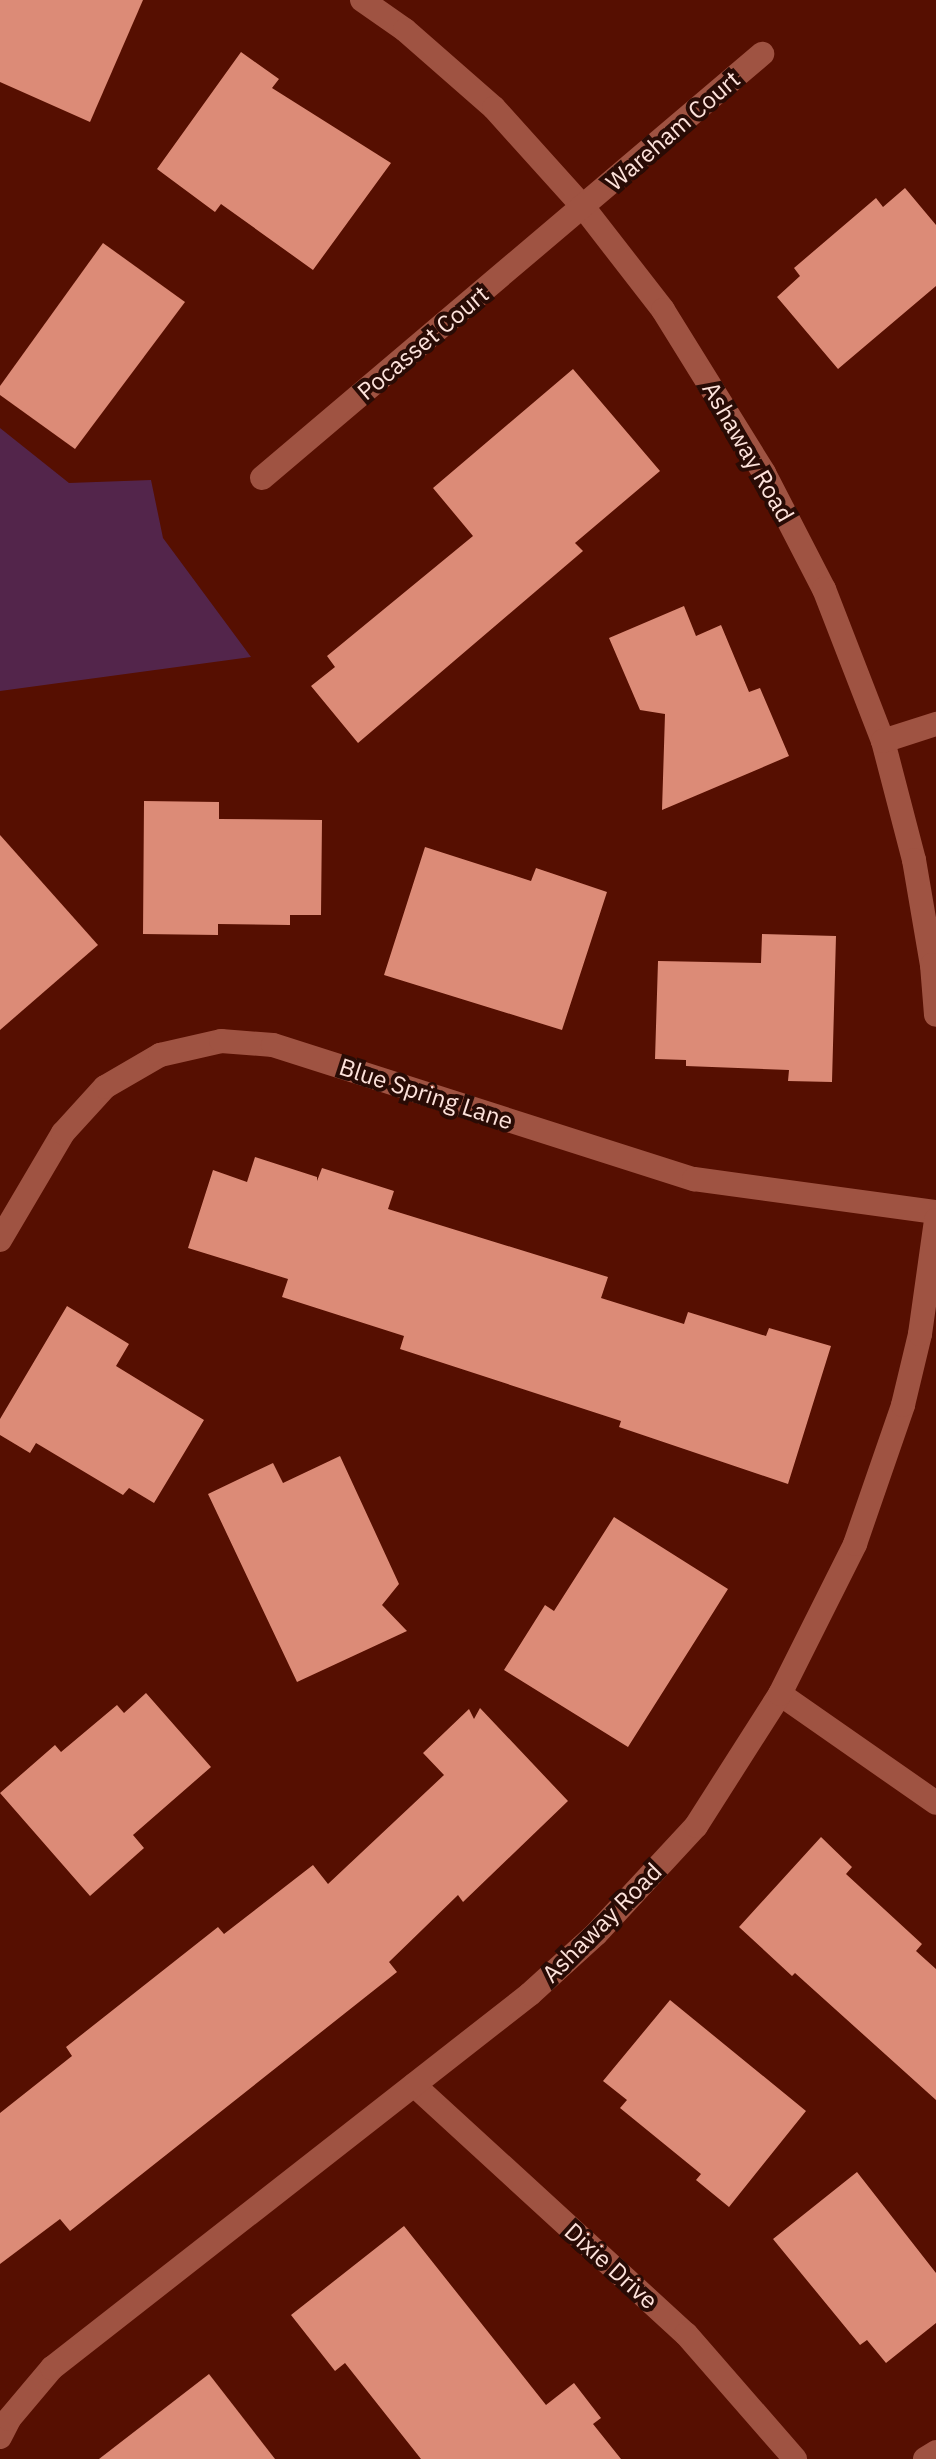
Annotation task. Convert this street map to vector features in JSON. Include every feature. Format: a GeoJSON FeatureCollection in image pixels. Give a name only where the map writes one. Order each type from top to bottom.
{"type":"FeatureCollection","features":[{"type":"Feature","properties":{"kind":"street","name":"Ashaway Road"},"geometry":{"type":"LineString","coordinates":[[362,0],[405,30],[494,108],[584,208],[663,310],[764,473],[824,589],[883,741],[914,860],[932,965],[936,1015]]}},
{"type":"Feature","properties":{"kind":"street","name":"Wareham Court"},"geometry":{"type":"LineString","coordinates":[[584,208],[762,54]]}},
{"type":"Feature","properties":{"kind":"street","name":"Pocasset Court"},"geometry":{"type":"LineString","coordinates":[[262,478],[584,208]]}},
{"type":"Feature","properties":{"kind":"street"},"geometry":{"type":"LineString","coordinates":[[883,741],[936,724]]}},
{"type":"Feature","properties":{"kind":"street","name":"Blue Spring Lane"},"geometry":{"type":"LineString","coordinates":[[0,1240],[63,1133],[105,1087],[160,1055],[221,1041],[273,1045],[694,1179],[936,1212]]}},
{"type":"Feature","properties":{"kind":"street","name":"Ashaway Road"},"geometry":{"type":"LineString","coordinates":[[0,2437],[9,2419],[52,2368],[530,1994],[596,1934],[696,1826],[780,1694],[855,1544],[903,1405],[920,1334],[936,1220]]}},
{"type":"Feature","properties":{"kind":"street"},"geometry":{"type":"LineString","coordinates":[[780,1694],[936,1803]]}},
{"type":"Feature","properties":{"kind":"street","name":"Dixie Drive"},"geometry":{"type":"LineString","coordinates":[[414,2085],[686,2334],[795,2459]]}},
{"type":"Feature","properties":{"kind":"street"},"geometry":{"type":"LineString","coordinates":[[925,2459],[936,2452]]}},
{"type":"Feature","properties":{"kind":"shaded area"},"geometry":{"type":"Polygon","coordinates":[[[0,428],[69,483],[151,480],[163,538],[251,657],[0,691],[0,428]]]}},
{"type":"Feature","properties":{"kind":"building"},"geometry":{"type":"Polygon","coordinates":[[[0,0],[143,0],[90,122],[0,82],[0,0]]]}},
{"type":"Feature","properties":{"kind":"building"},"geometry":{"type":"Polygon","coordinates":[[[241,52],[279,79],[272,88],[391,163],[313,270],[221,204],[215,212],[157,169],[241,52]]]}},
{"type":"Feature","properties":{"kind":"building"},"geometry":{"type":"Polygon","coordinates":[[[905,188],[936,225],[936,286],[838,369],[777,297],[800,276],[794,268],[876,198],[883,207],[905,188]]]}},
{"type":"Feature","properties":{"kind":"building"},"geometry":{"type":"Polygon","coordinates":[[[103,243],[185,302],[75,449],[0,395],[0,386],[103,243]]]}},
{"type":"Feature","properties":{"kind":"building"},"geometry":{"type":"Polygon","coordinates":[[[573,369],[660,471],[575,543],[583,551],[358,743],[311,686],[335,667],[327,656],[473,536],[433,488],[573,369]]]}},
{"type":"Feature","properties":{"kind":"building"},"geometry":{"type":"Polygon","coordinates":[[[684,606],[696,636],[721,625],[749,692],[760,688],[789,756],[662,810],[665,714],[640,710],[609,638],[684,606]]]}},
{"type":"Feature","properties":{"kind":"building"},"geometry":{"type":"Polygon","coordinates":[[[144,801],[219,802],[219,819],[322,820],[321,915],[290,915],[290,925],[218,924],[218,935],[143,934],[144,801]]]}},
{"type":"Feature","properties":{"kind":"building"},"geometry":{"type":"Polygon","coordinates":[[[0,835],[98,945],[0,1030],[0,835]]]}},
{"type":"Feature","properties":{"kind":"building"},"geometry":{"type":"Polygon","coordinates":[[[425,847],[531,881],[536,868],[607,892],[562,1030],[384,975],[425,847]]]}},
{"type":"Feature","properties":{"kind":"building"},"geometry":{"type":"Polygon","coordinates":[[[762,934],[836,936],[832,1082],[788,1081],[789,1070],[686,1066],[686,1060],[655,1059],[658,961],[761,963],[762,934]]]}},
{"type":"Feature","properties":{"kind":"building"},"geometry":{"type":"Polygon","coordinates":[[[255,1157],[317,1177],[317,1181],[322,1168],[394,1191],[388,1209],[608,1277],[601,1298],[684,1324],[688,1312],[766,1336],[769,1328],[831,1346],[788,1484],[619,1427],[621,1421],[400,1349],[404,1336],[282,1297],[288,1279],[188,1248],[213,1170],[247,1182],[255,1157]]]}},
{"type":"Feature","properties":{"kind":"building"},"geometry":{"type":"Polygon","coordinates":[[[67,1306],[129,1344],[116,1366],[204,1420],[154,1503],[129,1488],[123,1495],[36,1443],[30,1453],[0,1435],[0,1419],[67,1306]]]}},
{"type":"Feature","properties":{"kind":"building"},"geometry":{"type":"Polygon","coordinates":[[[340,1456],[399,1584],[382,1605],[407,1631],[297,1682],[208,1494],[273,1463],[283,1483],[340,1456]]]}},
{"type":"Feature","properties":{"kind":"building"},"geometry":{"type":"Polygon","coordinates":[[[614,1517],[728,1589],[628,1747],[504,1670],[545,1605],[554,1611],[614,1517]]]}},
{"type":"Feature","properties":{"kind":"building"},"geometry":{"type":"Polygon","coordinates":[[[146,1693],[211,1767],[133,1835],[144,1848],[90,1896],[0,1793],[55,1745],[61,1752],[117,1705],[124,1713],[146,1693]]]}},
{"type":"Feature","properties":{"kind":"building"},"geometry":{"type":"Polygon","coordinates":[[[480,1708],[568,1801],[463,1902],[458,1895],[389,1962],[397,1972],[70,2231],[60,2219],[0,2264],[0,2113],[72,2056],[66,2047],[218,1927],[224,1934],[313,1865],[328,1884],[444,1775],[423,1753],[469,1709],[474,1719],[480,1708]]]}},
{"type":"Feature","properties":{"kind":"building"},"geometry":{"type":"Polygon","coordinates":[[[821,1837],[852,1867],[846,1874],[922,1944],[916,1951],[936,1969],[936,2100],[739,1927],[821,1837]]]}},
{"type":"Feature","properties":{"kind":"building"},"geometry":{"type":"Polygon","coordinates":[[[670,2000],[806,2111],[729,2207],[696,2180],[701,2174],[620,2108],[627,2100],[603,2081],[670,2000]]]}},
{"type":"Feature","properties":{"kind":"building"},"geometry":{"type":"Polygon","coordinates":[[[857,2172],[936,2273],[936,2323],[886,2363],[867,2340],[860,2345],[773,2239],[857,2172]]]}},
{"type":"Feature","properties":{"kind":"building"},"geometry":{"type":"Polygon","coordinates":[[[404,2226],[546,2405],[574,2383],[601,2418],[593,2424],[621,2459],[421,2459],[345,2363],[335,2371],[291,2315],[404,2226]]]}},
{"type":"Feature","properties":{"kind":"building"},"geometry":{"type":"Polygon","coordinates":[[[209,2374],[275,2459],[99,2459],[209,2374]]]}}]}
